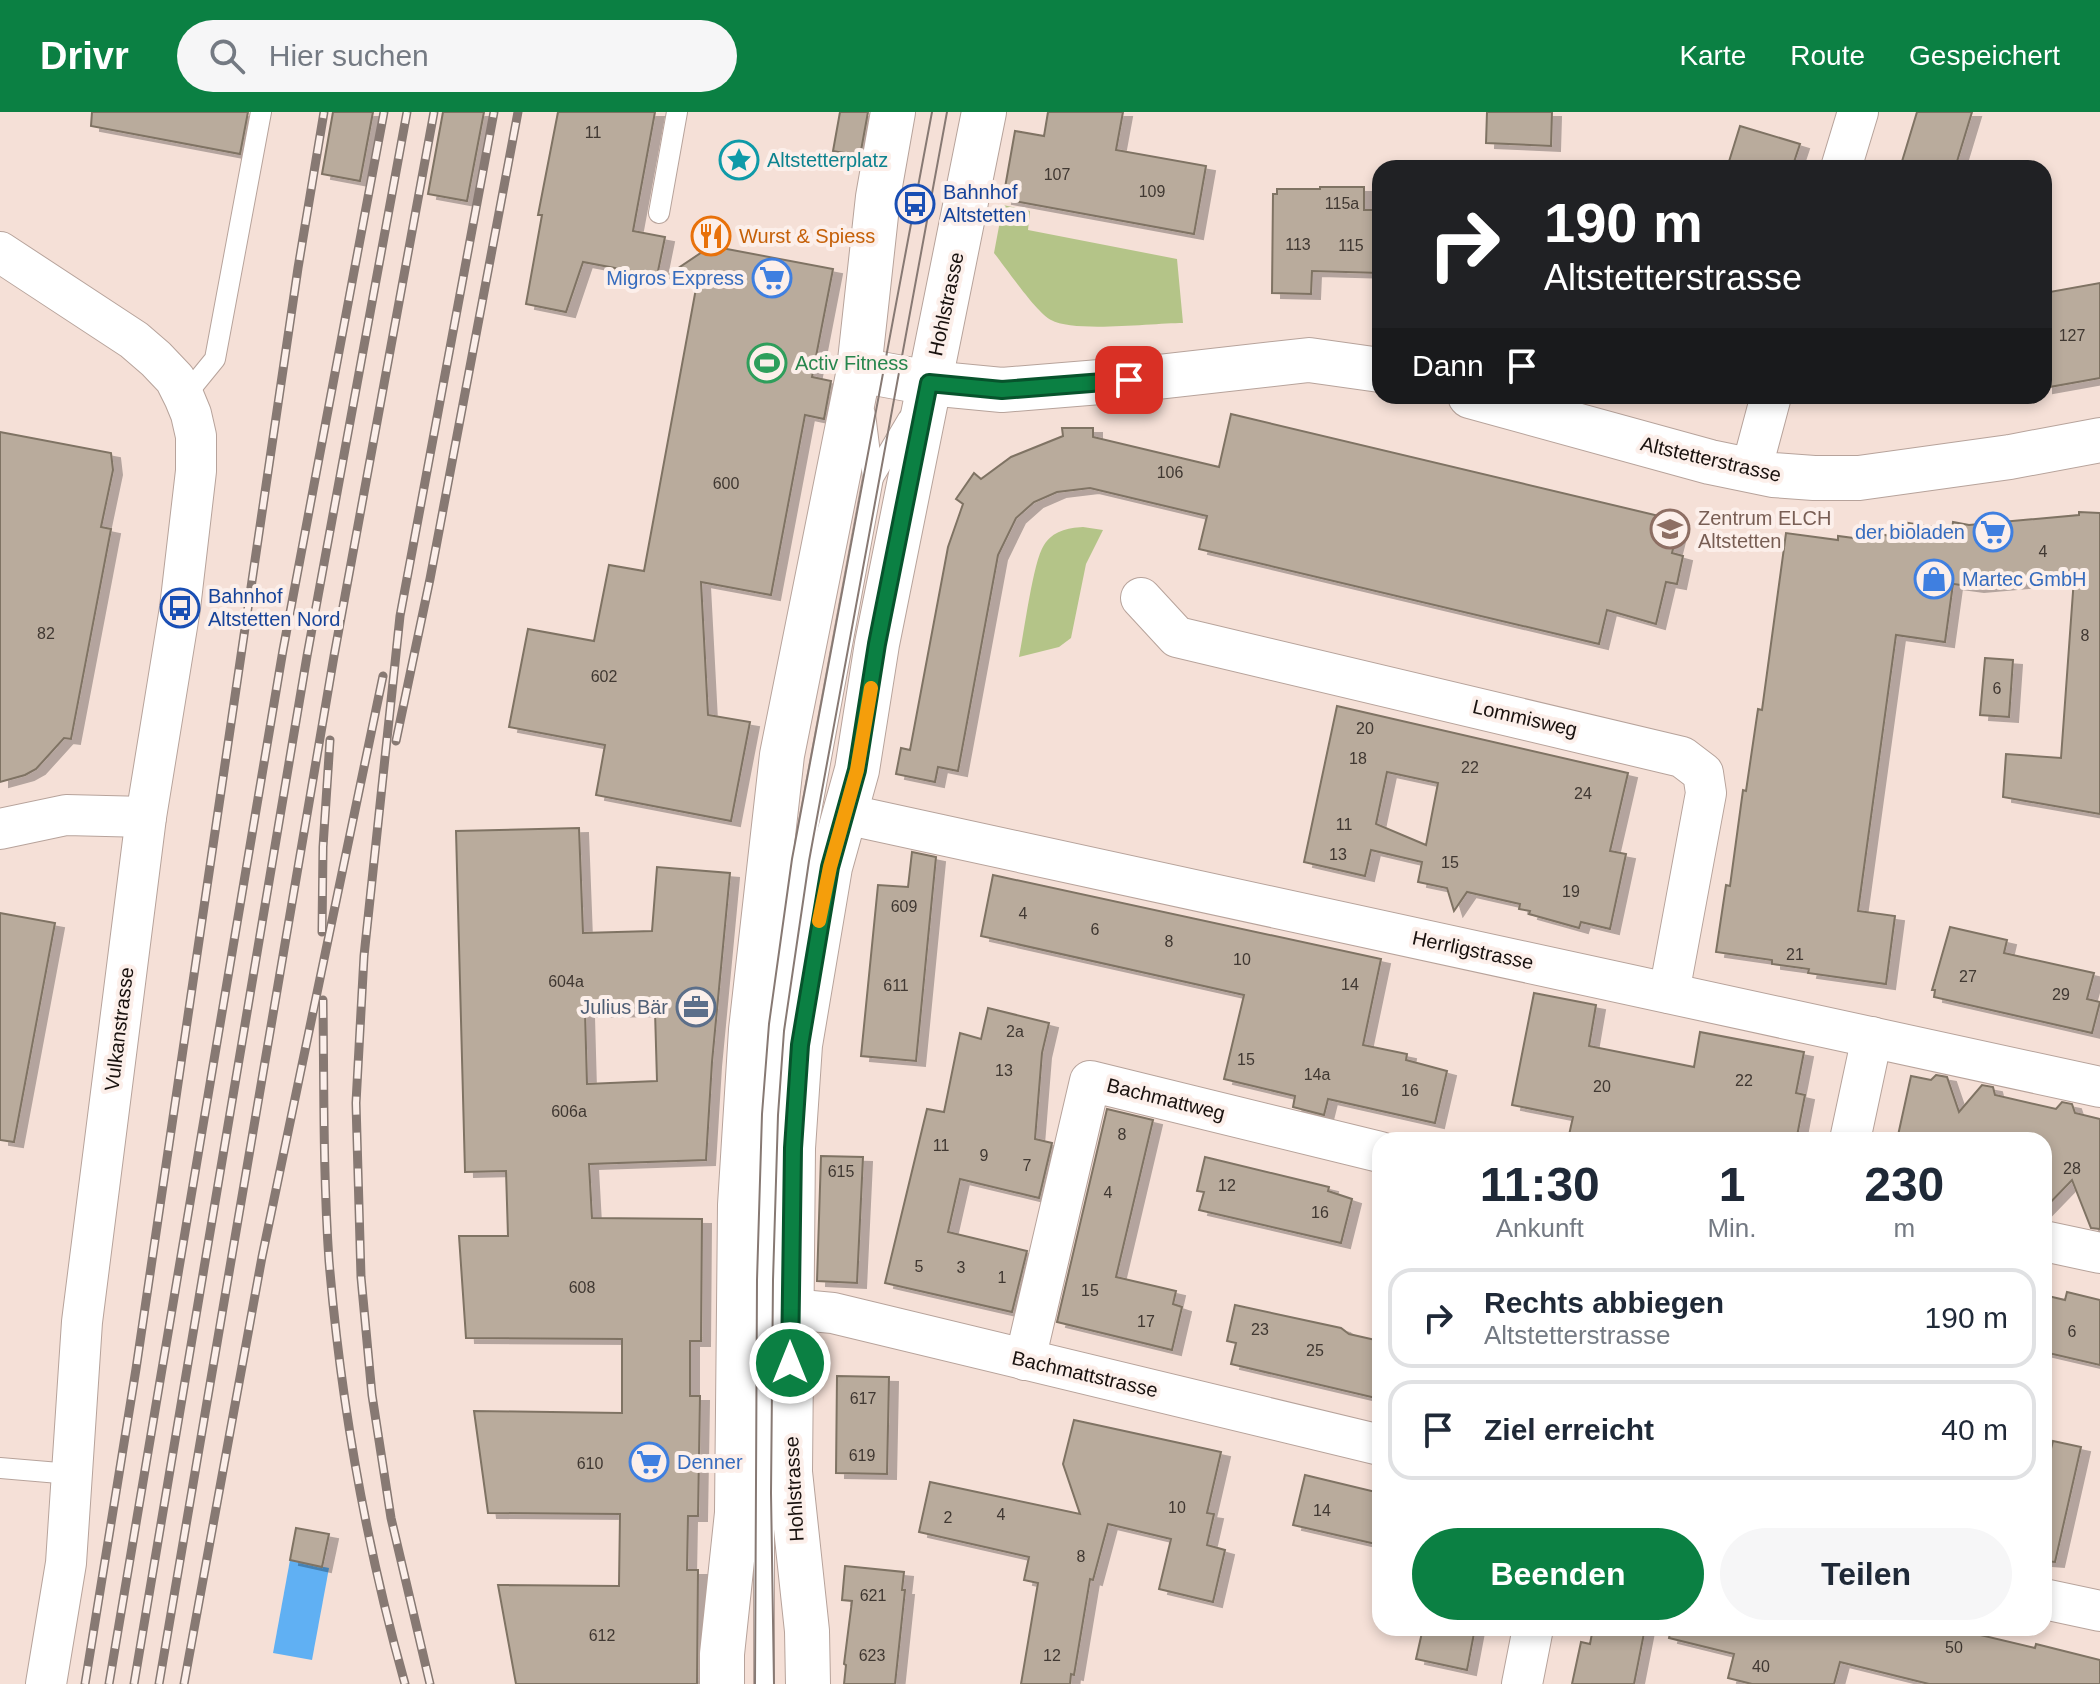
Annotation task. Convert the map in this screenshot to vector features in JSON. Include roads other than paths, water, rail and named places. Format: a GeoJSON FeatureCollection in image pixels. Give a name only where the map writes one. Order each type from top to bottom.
{"type":"FeatureCollection","features":[{"type":"Feature","properties":{"kind":"street"},"geometry":{"type":"LineString","coordinates":[[722,1684],[722,1654],[737,1513],[740,1205],[751,1030],[782,755],[859,370],[878,197],[893,112]]}},
{"type":"Feature","properties":{"kind":"street","name":"Hohlstrasse"},"geometry":{"type":"LineString","coordinates":[[808,1684],[807,1631],[790,1472],[793,1148],[800,1045],[827,881],[859,760],[877,644],[984,112]]}},
{"type":"Feature","properties":{"kind":"street"},"geometry":{"type":"LineString","coordinates":[[1843,160],[1858,112]]}},
{"type":"Feature","properties":{"kind":"street"},"geometry":{"type":"LineString","coordinates":[[0,252],[134,340],[156,359],[179,388]]}},
{"type":"Feature","properties":{"kind":"street"},"geometry":{"type":"LineString","coordinates":[[859,370],[929,383],[1002,390],[1309,360],[1372,369]]}},
{"type":"Feature","properties":{"kind":"street","name":"Vulkanstrasse"},"geometry":{"type":"LineString","coordinates":[[46,1684],[66,1563],[82,1322],[146,817],[180,608],[196,471],[196,436],[191,414],[179,388]]}},
{"type":"Feature","properties":{"kind":"street","name":"Altstetterstrasse"},"geometry":{"type":"LineString","coordinates":[[1499,404],[1686,456],[1751,471],[1814,478],[1859,478],[2010,457],[2100,440]]}},
{"type":"Feature","properties":{"kind":"street"},"geometry":{"type":"LineString","coordinates":[[1751,471],[1769,404]]}},
{"type":"Feature","properties":{"kind":"street","name":"Lommisweg"},"geometry":{"type":"LineString","coordinates":[[1141,598],[1177,637],[1682,757],[1703,773],[1706,793],[1669,993]]}},
{"type":"Feature","properties":{"kind":"street","name":"Herrligstrasse"},"geometry":{"type":"LineString","coordinates":[[845,814],[2100,1087]]}},
{"type":"Feature","properties":{"kind":"street"},"geometry":{"type":"LineString","coordinates":[[0,829],[66,815],[146,817]]}},
{"type":"Feature","properties":{"kind":"street"},"geometry":{"type":"LineString","coordinates":[[1852,1132],[1872,1037]]}},
{"type":"Feature","properties":{"kind":"street","name":"Bachmattweg"},"geometry":{"type":"LineString","coordinates":[[1025,1360],[1090,1081],[1372,1150]]}},
{"type":"Feature","properties":{"kind":"street"},"geometry":{"type":"LineString","coordinates":[[2052,1243],[2100,1253]]}},
{"type":"Feature","properties":{"kind":"street","name":"Bachmattstrasse"},"geometry":{"type":"LineString","coordinates":[[790,1309],[833,1313],[1372,1443]]}},
{"type":"Feature","properties":{"kind":"street"},"geometry":{"type":"LineString","coordinates":[[2052,1601],[2100,1611]]}},
{"type":"Feature","properties":{"kind":"street"},"geometry":{"type":"LineString","coordinates":[[1522,1684],[1531,1636]]}},
{"type":"Feature","properties":{"kind":"lane"},"geometry":{"type":"LineString","coordinates":[[179,388],[215,359],[261,112]]}},
{"type":"Feature","properties":{"kind":"lane"},"geometry":{"type":"LineString","coordinates":[[659,213],[677,112]]}},
{"type":"Feature","properties":{"kind":"lane"},"geometry":{"type":"LineString","coordinates":[[764,1684],[764,1313],[769,1114],[788,935],[873,478],[859,370]]}},
{"type":"Feature","properties":{"kind":"lane"},"geometry":{"type":"LineString","coordinates":[[873,478],[929,383]]}},
{"type":"Feature","properties":{"kind":"lane"},"geometry":{"type":"LineString","coordinates":[[0,1468],[71,1474]]}},
{"type":"Feature","properties":{"kind":"water"},"geometry":{"type":"Polygon","coordinates":[[[290,1560],[329,1568],[312,1660],[273,1653],[290,1560]]]}},
{"type":"Feature","properties":{"kind":"tram line"},"geometry":{"type":"LineString","coordinates":[[755,1684],[757,1280],[762,1114],[769,1024],[792,859],[932,112]]}},
{"type":"Feature","properties":{"kind":"tram line"},"geometry":{"type":"LineString","coordinates":[[774,1684],[771,1493],[773,1280],[784,1031],[809,861],[947,112]]}},
{"type":"Feature","properties":{"kind":"railway"},"geometry":{"type":"LineString","coordinates":[[85,1684],[136,1369],[298,268],[324,112]]}},
{"type":"Feature","properties":{"kind":"railway"},"geometry":{"type":"LineString","coordinates":[[109,1684],[283,650],[384,112]]}},
{"type":"Feature","properties":{"kind":"railway"},"geometry":{"type":"LineString","coordinates":[[134,1684],[307,656],[407,112]]}},
{"type":"Feature","properties":{"kind":"railway"},"geometry":{"type":"LineString","coordinates":[[159,1684],[334,656],[434,112]]}},
{"type":"Feature","properties":{"kind":"railway"},"geometry":{"type":"LineString","coordinates":[[430,1684],[391,1518],[372,1395],[361,1277],[356,1103],[364,956],[400,616],[494,112]]}},
{"type":"Feature","properties":{"kind":"railway"},"geometry":{"type":"LineString","coordinates":[[396,741],[430,579],[518,112]]}},
{"type":"Feature","properties":{"kind":"railway"},"geometry":{"type":"LineString","coordinates":[[184,1684],[262,1257],[383,676]]}},
{"type":"Feature","properties":{"kind":"railway"},"geometry":{"type":"LineString","coordinates":[[322,932],[323,847],[330,740]]}},
{"type":"Feature","properties":{"kind":"railway"},"geometry":{"type":"LineString","coordinates":[[323,1000],[327,1228],[340,1368],[367,1527],[405,1684]]}},
{"type":"Feature","properties":{"kind":"place","name":"Altstetterplatz"},"geometry":{"type":"Point","coordinates":[739,160]}},
{"type":"Feature","properties":{"kind":"place","name":"Bahnhof Altstetten"},"geometry":{"type":"Point","coordinates":[915,204]}},
{"type":"Feature","properties":{"kind":"place","name":"Wurst & Spiess"},"geometry":{"type":"Point","coordinates":[711,236]}},
{"type":"Feature","properties":{"kind":"place","name":"Migros Express"},"geometry":{"type":"Point","coordinates":[772,278]}},
{"type":"Feature","properties":{"kind":"place","name":"Activ Fitness"},"geometry":{"type":"Point","coordinates":[767,363]}},
{"type":"Feature","properties":{"kind":"place","name":"Zentrum ELCH Altstetten"},"geometry":{"type":"Point","coordinates":[1670,529]}},
{"type":"Feature","properties":{"kind":"place","name":"der bioladen"},"geometry":{"type":"Point","coordinates":[1993,532]}},
{"type":"Feature","properties":{"kind":"place","name":"Martec GmbH"},"geometry":{"type":"Point","coordinates":[1934,579]}},
{"type":"Feature","properties":{"kind":"place","name":"Bahnhof Altstetten Nord"},"geometry":{"type":"Point","coordinates":[180,608]}},
{"type":"Feature","properties":{"kind":"place","name":"Julius Bär"},"geometry":{"type":"Point","coordinates":[696,1007]}},
{"type":"Feature","properties":{"kind":"place","name":"Denner"},"geometry":{"type":"Point","coordinates":[649,1462]}}]}
